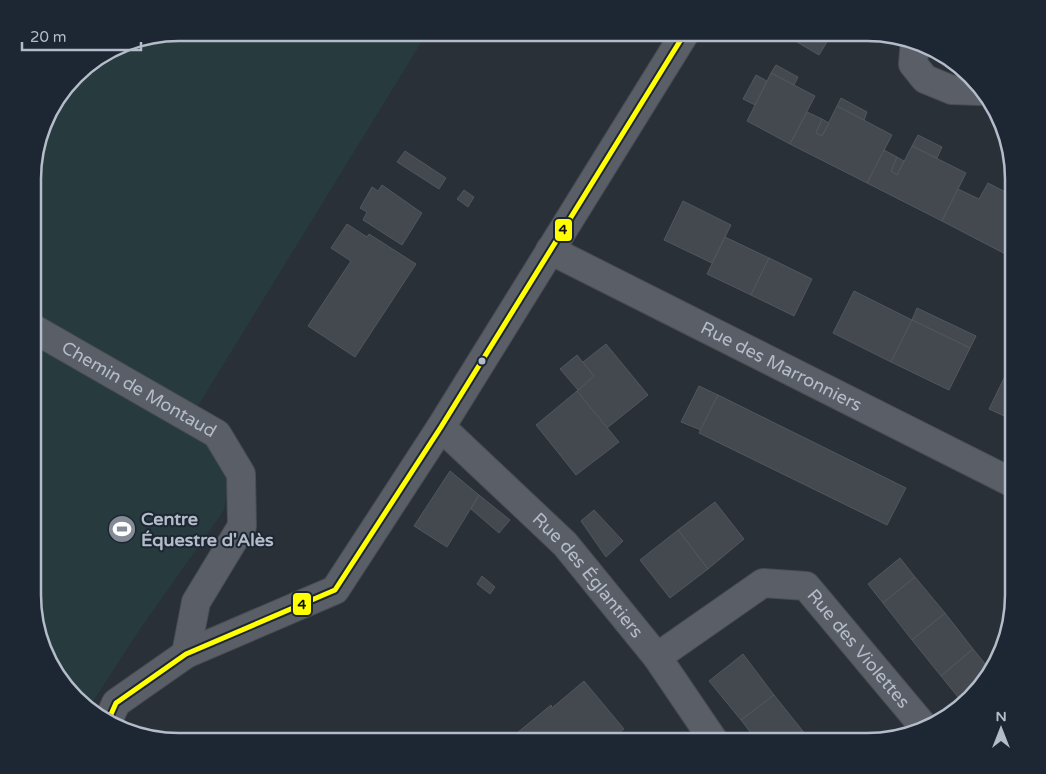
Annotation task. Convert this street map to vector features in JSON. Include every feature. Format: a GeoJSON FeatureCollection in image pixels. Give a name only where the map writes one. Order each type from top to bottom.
{"type":"FeatureCollection","features":[{"type":"Feature","properties":{"kind":"street"},"geometry":{"type":"LineString","coordinates":[[111,714],[116,703],[186,654],[335,590],[441,426],[680,42]]}},
{"type":"Feature","properties":{"kind":"street"},"geometry":{"type":"LineString","coordinates":[[914,50],[913,64],[925,79],[952,90],[972,91]]}},
{"type":"Feature","properties":{"kind":"street","name":"Rue des Marronniers"},"geometry":{"type":"LineString","coordinates":[[550,250],[1004,478]]}},
{"type":"Feature","properties":{"kind":"street","name":"Chemin de Montaud"},"geometry":{"type":"LineString","coordinates":[[41,333],[217,434],[241,474],[242,526],[196,602],[186,654]]}},
{"type":"Feature","properties":{"kind":"street","name":"Rue des Églantiers"},"geometry":{"type":"LineString","coordinates":[[441,426],[565,544],[657,657],[708,733]]}},
{"type":"Feature","properties":{"kind":"street","name":"Rue des Violettes"},"geometry":{"type":"LineString","coordinates":[[657,657],[763,583],[806,586],[920,722]]}},
{"type":"Feature","properties":{"kind":"green space"},"geometry":{"type":"Polygon","coordinates":[[[422,41],[183,430],[219,451],[228,485],[224,510],[140,629],[93,702],[76,686],[60,664],[52,647],[44,621],[42,603],[41,180],[42,161],[46,144],[60,110],[76,88],[95,70],[127,52],[161,42],[422,41]]]}},
{"type":"Feature","properties":{"kind":"building"},"geometry":{"type":"Polygon","coordinates":[[[797,42],[827,42],[819,55],[797,42]]]}},
{"type":"Feature","properties":{"kind":"building"},"geometry":{"type":"Polygon","coordinates":[[[776,65],[798,77],[794,85],[771,73],[776,65]]]}},
{"type":"Feature","properties":{"kind":"building"},"geometry":{"type":"Polygon","coordinates":[[[771,73],[815,96],[790,144],[747,121],[771,73]]]}},
{"type":"Feature","properties":{"kind":"building"},"geometry":{"type":"Polygon","coordinates":[[[756,75],[767,81],[755,105],[743,99],[756,75]]]}},
{"type":"Feature","properties":{"kind":"building"},"geometry":{"type":"Polygon","coordinates":[[[841,98],[867,112],[864,120],[837,106],[841,98]]]}},
{"type":"Feature","properties":{"kind":"building"},"geometry":{"type":"Polygon","coordinates":[[[837,106],[892,135],[867,183],[790,144],[807,112],[822,119],[816,133],[822,136],[837,106]]]}},
{"type":"Feature","properties":{"kind":"building"},"geometry":{"type":"Polygon","coordinates":[[[822,119],[829,123],[822,136],[816,133],[822,119]]]}},
{"type":"Feature","properties":{"kind":"building"},"geometry":{"type":"Polygon","coordinates":[[[918,135],[942,147],[937,158],[912,146],[918,135]]]}},
{"type":"Feature","properties":{"kind":"building"},"geometry":{"type":"Polygon","coordinates":[[[912,146],[966,173],[942,221],[867,183],[884,150],[897,157],[891,171],[897,175],[912,146]]]}},
{"type":"Feature","properties":{"kind":"building"},"geometry":{"type":"Polygon","coordinates":[[[405,151],[446,178],[439,189],[397,162],[405,151]]]}},
{"type":"Feature","properties":{"kind":"building"},"geometry":{"type":"Polygon","coordinates":[[[897,157],[904,161],[897,175],[891,171],[897,157]]]}},
{"type":"Feature","properties":{"kind":"building"},"geometry":{"type":"Polygon","coordinates":[[[988,183],[1004,191],[1004,253],[942,221],[958,189],[979,199],[988,183]]]}},
{"type":"Feature","properties":{"kind":"building"},"geometry":{"type":"Polygon","coordinates":[[[382,185],[422,213],[402,245],[363,220],[367,212],[360,208],[372,187],[378,191],[382,185]]]}},
{"type":"Feature","properties":{"kind":"building"},"geometry":{"type":"Polygon","coordinates":[[[464,190],[474,197],[468,207],[457,199],[464,190]]]}},
{"type":"Feature","properties":{"kind":"building"},"geometry":{"type":"Polygon","coordinates":[[[683,201],[731,225],[712,263],[664,240],[683,201]]]}},
{"type":"Feature","properties":{"kind":"building"},"geometry":{"type":"Polygon","coordinates":[[[347,224],[367,237],[369,234],[416,264],[355,357],[308,326],[351,261],[331,248],[347,224]]]}},
{"type":"Feature","properties":{"kind":"building"},"geometry":{"type":"Polygon","coordinates":[[[725,237],[769,258],[751,295],[707,274],[725,237]]]}},
{"type":"Feature","properties":{"kind":"building"},"geometry":{"type":"Polygon","coordinates":[[[769,258],[812,279],[794,316],[751,295],[769,258]]]}},
{"type":"Feature","properties":{"kind":"building"},"geometry":{"type":"Polygon","coordinates":[[[854,291],[912,320],[891,362],[833,333],[854,291]]]}},
{"type":"Feature","properties":{"kind":"building"},"geometry":{"type":"Polygon","coordinates":[[[917,308],[976,336],[970,348],[912,320],[917,308]]]}},
{"type":"Feature","properties":{"kind":"building"},"geometry":{"type":"Polygon","coordinates":[[[912,320],[970,348],[949,390],[891,362],[912,320]]]}},
{"type":"Feature","properties":{"kind":"building"},"geometry":{"type":"Polygon","coordinates":[[[606,344],[648,395],[607,428],[577,391],[594,376],[583,362],[606,344]]]}},
{"type":"Feature","properties":{"kind":"building"},"geometry":{"type":"Polygon","coordinates":[[[577,355],[594,376],[578,390],[560,369],[577,355]]]}},
{"type":"Feature","properties":{"kind":"building"},"geometry":{"type":"Polygon","coordinates":[[[1004,378],[1004,416],[989,409],[1004,378]]]}},
{"type":"Feature","properties":{"kind":"building"},"geometry":{"type":"Polygon","coordinates":[[[699,386],[718,395],[701,430],[681,422],[699,386]]]}},
{"type":"Feature","properties":{"kind":"building"},"geometry":{"type":"Polygon","coordinates":[[[577,391],[619,442],[576,475],[536,425],[577,391]]]}},
{"type":"Feature","properties":{"kind":"building"},"geometry":{"type":"Polygon","coordinates":[[[718,395],[906,488],[887,525],[699,433],[718,395]]]}},
{"type":"Feature","properties":{"kind":"building"},"geometry":{"type":"Polygon","coordinates":[[[450,471],[479,495],[447,547],[414,526],[450,471]]]}},
{"type":"Feature","properties":{"kind":"building"},"geometry":{"type":"Polygon","coordinates":[[[479,495],[510,520],[499,533],[471,509],[479,495]]]}},
{"type":"Feature","properties":{"kind":"building"},"geometry":{"type":"Polygon","coordinates":[[[715,502],[744,539],[708,569],[678,530],[715,502]]]}},
{"type":"Feature","properties":{"kind":"building"},"geometry":{"type":"Polygon","coordinates":[[[594,510],[623,541],[606,557],[581,521],[594,510]]]}},
{"type":"Feature","properties":{"kind":"building"},"geometry":{"type":"Polygon","coordinates":[[[678,530],[708,569],[670,598],[640,560],[678,530]]]}},
{"type":"Feature","properties":{"kind":"building"},"geometry":{"type":"Polygon","coordinates":[[[900,558],[915,577],[883,603],[868,584],[900,558]]]}},
{"type":"Feature","properties":{"kind":"building"},"geometry":{"type":"Polygon","coordinates":[[[482,576],[495,587],[490,594],[477,584],[482,576]]]}},
{"type":"Feature","properties":{"kind":"building"},"geometry":{"type":"Polygon","coordinates":[[[915,577],[945,613],[912,640],[883,603],[915,577]]]}},
{"type":"Feature","properties":{"kind":"building"},"geometry":{"type":"Polygon","coordinates":[[[945,613],[973,649],[941,676],[912,640],[945,613]]]}},
{"type":"Feature","properties":{"kind":"building"},"geometry":{"type":"Polygon","coordinates":[[[973,649],[986,664],[976,679],[958,697],[941,676],[973,649]]]}},
{"type":"Feature","properties":{"kind":"building"},"geometry":{"type":"Polygon","coordinates":[[[743,654],[774,695],[741,720],[709,681],[743,654]]]}},
{"type":"Feature","properties":{"kind":"building"},"geometry":{"type":"Polygon","coordinates":[[[584,681],[624,729],[620,733],[518,732],[551,705],[552,708],[584,681]]]}},
{"type":"Feature","properties":{"kind":"building"},"geometry":{"type":"Polygon","coordinates":[[[774,695],[802,730],[798,733],[751,733],[741,720],[774,695]]]}},
{"type":"Feature","properties":{"kind":"transit line","name":"4"},"geometry":{"type":"LineString","coordinates":[[111,714],[116,703],[186,654],[335,590],[441,427],[680,42]]}},
{"type":"Feature","properties":{"kind":"place","name":"Centre Équestre d'Alès"},"geometry":{"type":"Point","coordinates":[122,529]}}]}
